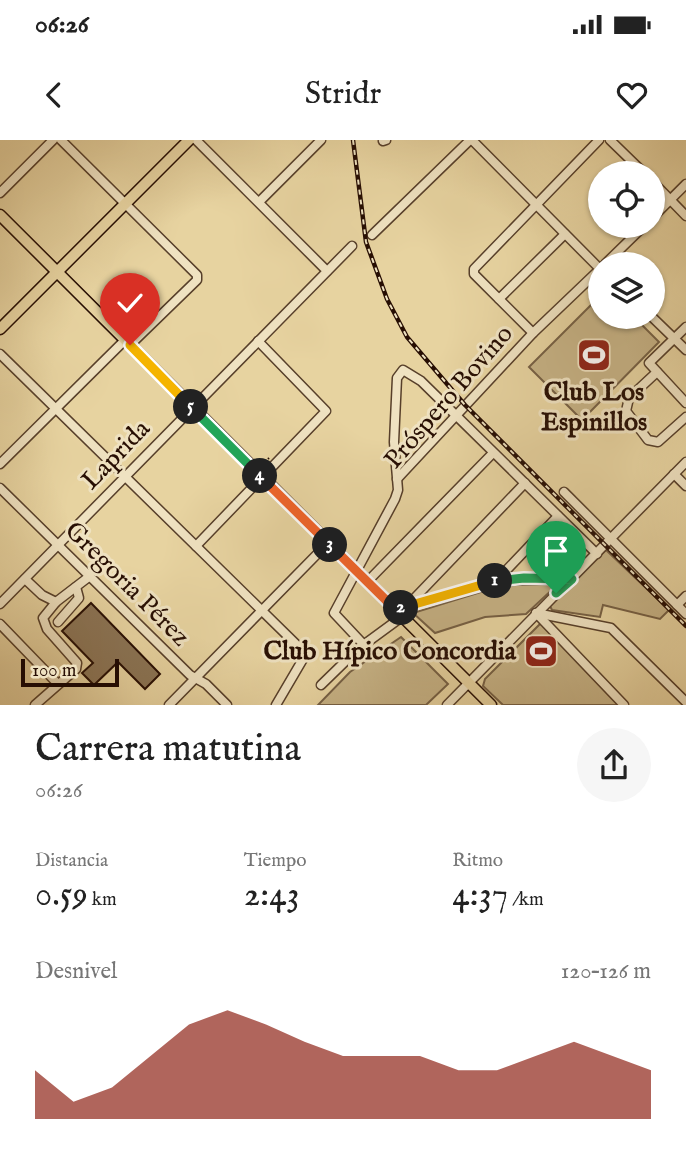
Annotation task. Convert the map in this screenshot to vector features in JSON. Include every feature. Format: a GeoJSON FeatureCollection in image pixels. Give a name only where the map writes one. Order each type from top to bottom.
{"type":"FeatureCollection","features":[{"type":"Feature","properties":{"kind":"main road"},"geometry":{"type":"LineString","coordinates":[[0,329],[189,140]]}},
{"type":"Feature","properties":{"kind":"main road"},"geometry":{"type":"LineString","coordinates":[[0,215],[491,705]]}},
{"type":"Feature","properties":{"kind":"street"},"geometry":{"type":"LineString","coordinates":[[0,193],[53,140]]}},
{"type":"Feature","properties":{"kind":"street"},"geometry":{"type":"LineString","coordinates":[[0,464],[55,408],[197,281],[197,275],[61,140]]}},
{"type":"Feature","properties":{"kind":"street"},"geometry":{"type":"LineString","coordinates":[[196,140],[327,271]]}},
{"type":"Feature","properties":{"kind":"street"},"geometry":{"type":"LineString","coordinates":[[259,202],[321,140]]}},
{"type":"Feature","properties":{"kind":"street"},"geometry":{"type":"LineString","coordinates":[[372,235],[471,140],[588,257]]}},
{"type":"Feature","properties":{"kind":"street"},"geometry":{"type":"LineString","coordinates":[[533,333],[474,274],[474,269],[535,203],[599,140]]}},
{"type":"Feature","properties":{"kind":"street"},"geometry":{"type":"LineString","coordinates":[[610,140],[632,161]]}},
{"type":"Feature","properties":{"kind":"street"},"geometry":{"type":"LineString","coordinates":[[665,205],[686,184]]}},
{"type":"Feature","properties":{"kind":"street"},"geometry":{"type":"LineString","coordinates":[[665,195],[686,216]]}},
{"type":"Feature","properties":{"kind":"street"},"geometry":{"type":"LineString","coordinates":[[499,299],[565,234]]}},
{"type":"Feature","properties":{"kind":"street"},"geometry":{"type":"LineString","coordinates":[[617,252],[632,238]]}},
{"type":"Feature","properties":{"kind":"street","name":"Laprida"},"geometry":{"type":"LineString","coordinates":[[0,604],[352,246]]}},
{"type":"Feature","properties":{"kind":"street","name":"Próspero Bovino"},"geometry":{"type":"LineString","coordinates":[[363,645],[334,613],[395,499],[397,479],[533,333],[588,280]]}},
{"type":"Feature","properties":{"kind":"street"},"geometry":{"type":"LineString","coordinates":[[686,327],[649,363],[686,403]]}},
{"type":"Feature","properties":{"kind":"street"},"geometry":{"type":"LineString","coordinates":[[665,329],[686,350]]}},
{"type":"Feature","properties":{"kind":"street"},"geometry":{"type":"LineString","coordinates":[[195,546],[327,411],[258,341]]}},
{"type":"Feature","properties":{"kind":"street"},"geometry":{"type":"LineString","coordinates":[[0,354],[303,653],[276,705]]}},
{"type":"Feature","properties":{"kind":"street"},"geometry":{"type":"LineString","coordinates":[[397,479],[394,442],[396,391],[397,378],[403,370],[411,373],[597,554]]}},
{"type":"Feature","properties":{"kind":"street"},"geometry":{"type":"LineString","coordinates":[[657,372],[629,398],[626,411],[648,440],[658,442],[686,417]]}},
{"type":"Feature","properties":{"kind":"street"},"geometry":{"type":"LineString","coordinates":[[367,582],[493,453]]}},
{"type":"Feature","properties":{"kind":"street"},"geometry":{"type":"LineString","coordinates":[[447,705],[686,462]]}},
{"type":"Feature","properties":{"kind":"street"},"geometry":{"type":"LineString","coordinates":[[674,474],[686,486]]}},
{"type":"Feature","properties":{"kind":"street"},"geometry":{"type":"LineString","coordinates":[[321,685],[400,613],[525,483]]}},
{"type":"Feature","properties":{"kind":"street","name":"Gregoria Pérez"},"geometry":{"type":"LineString","coordinates":[[0,488],[195,678],[227,705]]}},
{"type":"Feature","properties":{"kind":"street"},"geometry":{"type":"LineString","coordinates":[[564,492],[686,614]]}},
{"type":"Feature","properties":{"kind":"street"},"geometry":{"type":"LineString","coordinates":[[497,581],[558,516]]}},
{"type":"Feature","properties":{"kind":"street"},"geometry":{"type":"LineString","coordinates":[[169,705],[328,544]]}},
{"type":"Feature","properties":{"kind":"street"},"geometry":{"type":"LineString","coordinates":[[35,705],[57,683],[64,680],[77,663],[47,629],[43,618],[56,602],[90,576]]}},
{"type":"Feature","properties":{"kind":"street"},"geometry":{"type":"LineString","coordinates":[[25,579],[42,595],[56,602]]}},
{"type":"Feature","properties":{"kind":"street"},"geometry":{"type":"LineString","coordinates":[[408,605],[497,581],[572,579]]}},
{"type":"Feature","properties":{"kind":"street"},"geometry":{"type":"LineString","coordinates":[[58,622],[79,598],[76,587]]}},
{"type":"Feature","properties":{"kind":"street"},"geometry":{"type":"LineString","coordinates":[[677,605],[686,596]]}},
{"type":"Feature","properties":{"kind":"street"},"geometry":{"type":"LineString","coordinates":[[536,613],[611,628],[686,702]]}},
{"type":"Feature","properties":{"kind":"street"},"geometry":{"type":"LineString","coordinates":[[536,613],[624,705]]}},
{"type":"Feature","properties":{"kind":"street"},"geometry":{"type":"LineString","coordinates":[[0,624],[57,683]]}},
{"type":"Feature","properties":{"kind":"shaded area","name":"Club Los Espinillos"},"geometry":{"type":"Polygon","coordinates":[[[588,308],[588,329],[646,329],[659,342],[582,420],[529,367],[588,308]]]}},
{"type":"Feature","properties":{"kind":"shaded area"},"geometry":{"type":"Polygon","coordinates":[[[606,550],[669,610],[660,619],[603,605],[600,617],[552,610],[550,606],[606,550]]]}},
{"type":"Feature","properties":{"kind":"shaded area"},"geometry":{"type":"Polygon","coordinates":[[[549,581],[555,587],[526,614],[485,617],[435,633],[413,613],[497,587],[549,581]]]}},
{"type":"Feature","properties":{"kind":"shaded area","name":"Club Hípico Concordia"},"geometry":{"type":"Polygon","coordinates":[[[541,623],[621,705],[503,705],[483,686],[485,679],[541,623]]]}},
{"type":"Feature","properties":{"kind":"shaded area","name":"Club Hípico Concordia"},"geometry":{"type":"Polygon","coordinates":[[[401,637],[448,684],[426,705],[318,705],[350,672],[401,637]]]}},
{"type":"Feature","properties":{"kind":"building"},"geometry":{"type":"Polygon","coordinates":[[[91,603],[160,674],[145,689],[118,662],[94,685],[82,673],[93,663],[62,631],[91,603]]]}},
{"type":"Feature","properties":{"kind":"railway"},"geometry":{"type":"LineString","coordinates":[[353,140],[366,242],[387,299],[407,337],[465,405],[686,626]]}},
{"type":"Feature","properties":{"kind":"place","name":"Club Los Espinillos"},"geometry":{"type":"Point","coordinates":[594,355]}},
{"type":"Feature","properties":{"kind":"place","name":"Club Hípico Concordia"},"geometry":{"type":"Point","coordinates":[541,651]}},
{"type":"Feature","properties":{"kind":"route"},"geometry":{"type":"LineString","coordinates":[[130,345],[396,610],[497,581],[524,578],[572,579],[556,593]]}}]}
